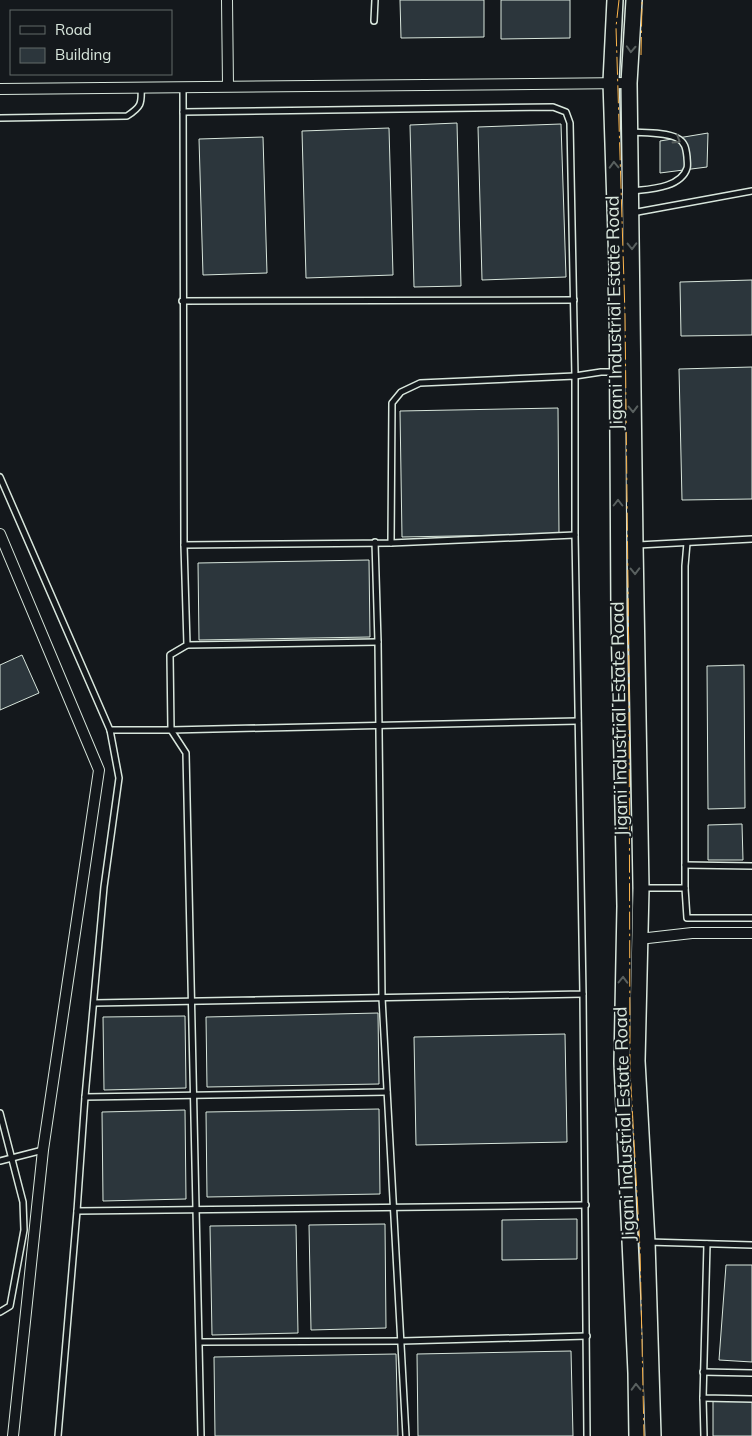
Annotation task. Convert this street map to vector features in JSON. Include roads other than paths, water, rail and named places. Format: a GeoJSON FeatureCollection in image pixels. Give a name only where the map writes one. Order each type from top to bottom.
{"type":"FeatureCollection","features":[{"type":"Feature","properties":{"kind":"main road","name":"Jigani Industrial Estate Road"},"geometry":{"type":"LineString","coordinates":[[615,0],[611,82],[617,267],[619,614],[625,906],[622,1063],[636,1373],[637,1436]]}},
{"type":"Feature","properties":{"kind":"main road","name":"Jigani Industrial Estate Road"},"geometry":{"type":"LineString","coordinates":[[634,0],[629,83],[641,888],[636,1061],[647,1242],[653,1436]]}},
{"type":"Feature","properties":{"kind":"street"},"geometry":{"type":"LineString","coordinates":[[226,0],[228,86]]}},
{"type":"Feature","properties":{"kind":"street"},"geometry":{"type":"LineString","coordinates":[[0,89],[629,83]]}},
{"type":"Feature","properties":{"kind":"street"},"geometry":{"type":"LineString","coordinates":[[0,534],[100,770],[43,1150],[13,1436]]}},
{"type":"Feature","properties":{"kind":"street"},"geometry":{"type":"LineString","coordinates":[[639,939],[692,933],[752,933]]}},
{"type":"Feature","properties":{"kind":"lane"},"geometry":{"type":"LineString","coordinates":[[374,21],[375,0]]}},
{"type":"Feature","properties":{"kind":"lane"},"geometry":{"type":"LineString","coordinates":[[183,86],[182,301],[184,545],[187,645]]}},
{"type":"Feature","properties":{"kind":"lane"},"geometry":{"type":"LineString","coordinates":[[0,118],[127,116],[137,109],[142,101],[141,87]]}},
{"type":"Feature","properties":{"kind":"lane"},"geometry":{"type":"LineString","coordinates":[[183,112],[553,107],[566,112],[570,123],[574,300],[575,535],[588,1436]]}},
{"type":"Feature","properties":{"kind":"lane"},"geometry":{"type":"LineString","coordinates":[[630,132],[669,135],[678,138],[686,146],[688,168],[682,177],[670,184],[652,189],[631,191]]}},
{"type":"Feature","properties":{"kind":"lane"},"geometry":{"type":"LineString","coordinates":[[631,213],[752,190]]}},
{"type":"Feature","properties":{"kind":"lane"},"geometry":{"type":"LineString","coordinates":[[182,301],[574,300]]}},
{"type":"Feature","properties":{"kind":"lane"},"geometry":{"type":"LineString","coordinates":[[391,543],[392,403],[401,392],[420,383],[575,376],[601,372],[617,372]]}},
{"type":"Feature","properties":{"kind":"lane"},"geometry":{"type":"LineString","coordinates":[[0,477],[110,730],[119,778],[104,887],[58,1436]]}},
{"type":"Feature","properties":{"kind":"lane"},"geometry":{"type":"LineString","coordinates":[[184,545],[391,543],[575,535]]}},
{"type":"Feature","properties":{"kind":"lane"},"geometry":{"type":"LineString","coordinates":[[635,545],[752,539]]}},
{"type":"Feature","properties":{"kind":"lane"},"geometry":{"type":"LineString","coordinates":[[375,542],[382,998],[406,1436]]}},
{"type":"Feature","properties":{"kind":"lane"},"geometry":{"type":"LineString","coordinates":[[687,543],[685,576],[686,918],[752,918]]}},
{"type":"Feature","properties":{"kind":"lane"},"geometry":{"type":"LineString","coordinates":[[201,1436],[195,1209],[193,1002],[186,754],[172,730],[170,655],[187,645],[378,642]]}},
{"type":"Feature","properties":{"kind":"lane"},"geometry":{"type":"LineString","coordinates":[[110,730],[578,721]]}},
{"type":"Feature","properties":{"kind":"lane"},"geometry":{"type":"LineString","coordinates":[[685,865],[752,866]]}},
{"type":"Feature","properties":{"kind":"lane"},"geometry":{"type":"LineString","coordinates":[[641,888],[685,888]]}},
{"type":"Feature","properties":{"kind":"lane"},"geometry":{"type":"LineString","coordinates":[[94,1003],[583,994]]}},
{"type":"Feature","properties":{"kind":"lane"},"geometry":{"type":"LineString","coordinates":[[85,1097],[387,1092]]}},
{"type":"Feature","properties":{"kind":"lane"},"geometry":{"type":"LineString","coordinates":[[0,1113],[23,1202],[24,1230],[10,1306],[0,1312]]}},
{"type":"Feature","properties":{"kind":"lane"},"geometry":{"type":"LineString","coordinates":[[0,1161],[43,1150]]}},
{"type":"Feature","properties":{"kind":"lane"},"geometry":{"type":"LineString","coordinates":[[77,1211],[586,1206]]}},
{"type":"Feature","properties":{"kind":"lane"},"geometry":{"type":"LineString","coordinates":[[647,1242],[752,1245]]}},
{"type":"Feature","properties":{"kind":"lane"},"geometry":{"type":"LineString","coordinates":[[704,1436],[703,1372],[707,1244]]}},
{"type":"Feature","properties":{"kind":"lane"},"geometry":{"type":"LineString","coordinates":[[200,1342],[402,1341],[587,1336]]}},
{"type":"Feature","properties":{"kind":"lane"},"geometry":{"type":"LineString","coordinates":[[703,1372],[752,1373]]}},
{"type":"Feature","properties":{"kind":"lane"},"geometry":{"type":"LineString","coordinates":[[703,1398],[752,1399]]}}]}
